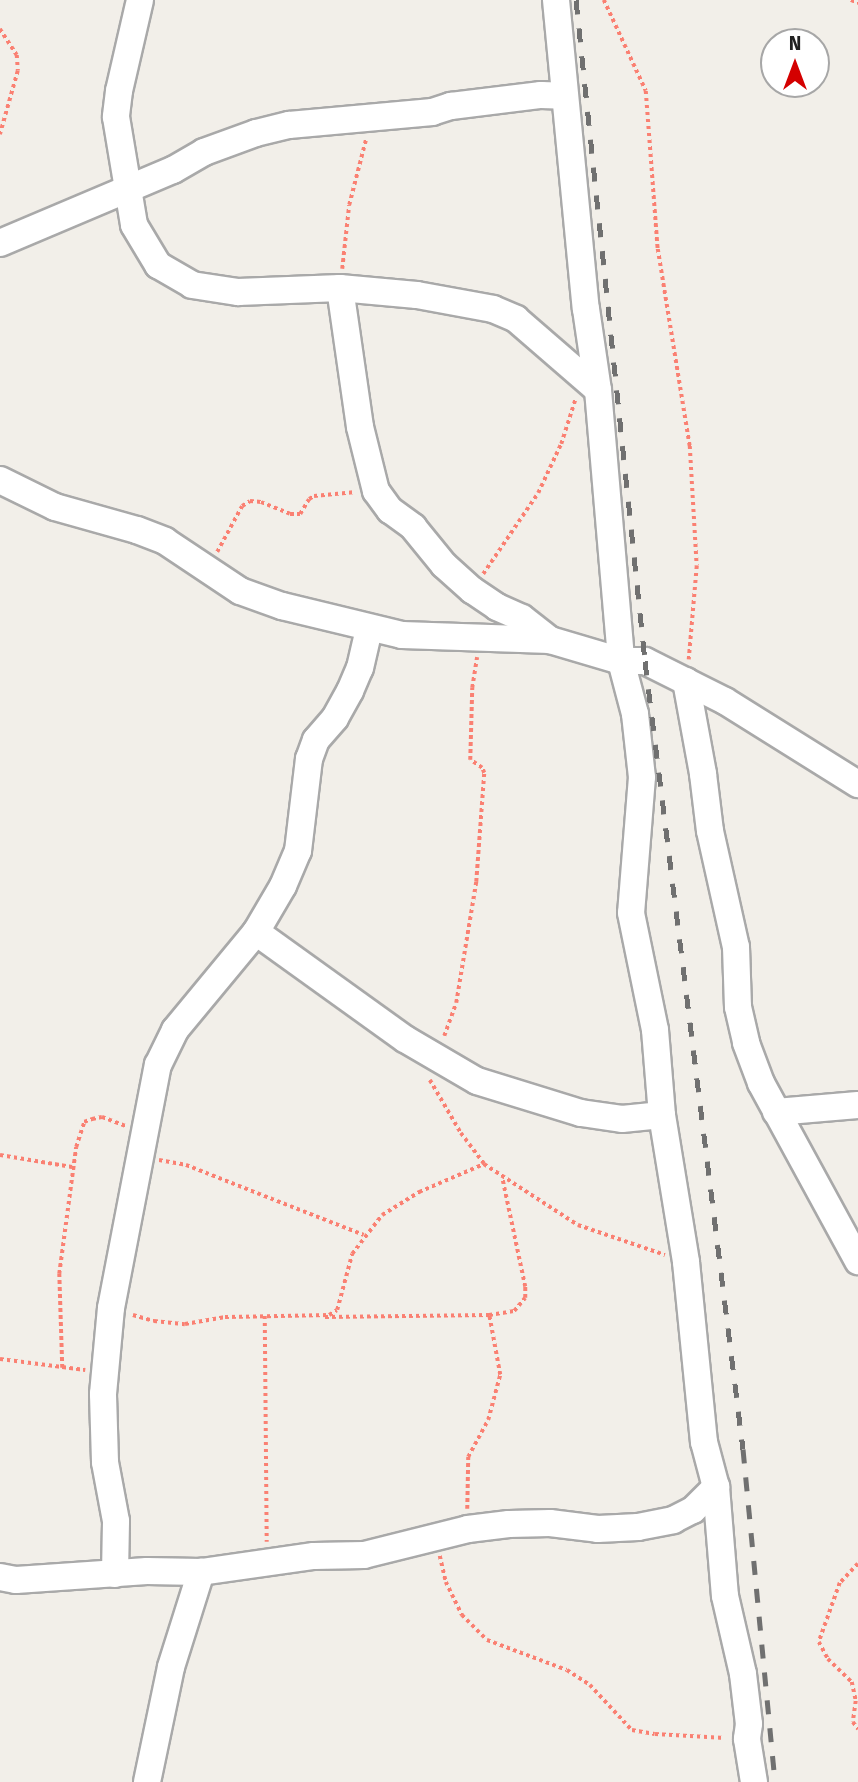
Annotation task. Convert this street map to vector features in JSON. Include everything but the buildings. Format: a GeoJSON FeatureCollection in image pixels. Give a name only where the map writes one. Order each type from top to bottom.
{"type":"FeatureCollection","features":[{"type":"Feature","properties":{"kind":"street"},"geometry":{"type":"LineString","coordinates":[[140,0],[116,117],[134,225],[158,265],[192,285],[238,292],[340,288],[416,295],[493,309],[516,319],[590,383]]}},
{"type":"Feature","properties":{"kind":"street"},"geometry":{"type":"LineString","coordinates":[[556,0],[564,96],[575,167],[590,383],[621,661],[635,714],[642,777],[631,913],[655,1030],[662,1115],[686,1262],[704,1442],[716,1487],[725,1596],[743,1674],[749,1724],[747,1739],[754,1782]]}},
{"type":"Feature","properties":{"kind":"street"},"geometry":{"type":"LineString","coordinates":[[0,243],[173,170],[204,152],[257,133],[289,125],[371,120],[432,112],[451,106],[541,95],[564,96]]}},
{"type":"Feature","properties":{"kind":"street"},"geometry":{"type":"LineString","coordinates":[[340,288],[360,428],[376,491],[390,510],[413,527],[444,565],[472,590],[497,607],[522,618],[550,640]]}},
{"type":"Feature","properties":{"kind":"street"},"geometry":{"type":"LineString","coordinates":[[0,480],[55,507],[137,530],[165,541],[240,591],[369,629],[447,639],[481,637],[550,640],[621,661],[645,660],[747,715],[858,784]]}},
{"type":"Feature","properties":{"kind":"street"},"geometry":{"type":"LineString","coordinates":[[115,1574],[116,1521],[106,1474],[103,1434],[111,1308],[158,1065],[175,1030],[256,932],[298,851],[309,759],[316,740],[335,718],[350,691],[360,668],[369,629]]}},
{"type":"Feature","properties":{"kind":"street"},"geometry":{"type":"LineString","coordinates":[[686,681],[704,774],[710,831],[736,947],[738,1007],[750,1053],[776,1112],[858,1261]]}},
{"type":"Feature","properties":{"kind":"street"},"geometry":{"type":"LineString","coordinates":[[256,932],[430,1064],[581,1112],[622,1119],[662,1115]]}},
{"type":"Feature","properties":{"kind":"street"},"geometry":{"type":"LineString","coordinates":[[776,1112],[858,1105]]}},
{"type":"Feature","properties":{"kind":"street"},"geometry":{"type":"LineString","coordinates":[[0,1577],[16,1580],[201,1572],[268,1562],[364,1555],[468,1529],[550,1523],[598,1529],[638,1527],[673,1520],[694,1510],[716,1487]]}},
{"type":"Feature","properties":{"kind":"street"},"geometry":{"type":"LineString","coordinates":[[147,1782],[171,1667],[201,1572]]}},
{"type":"Feature","properties":{"kind":"path"},"geometry":{"type":"LineString","coordinates":[[604,0],[646,91],[658,249],[690,446],[697,566],[686,681]]}},
{"type":"Feature","properties":{"kind":"path"},"geometry":{"type":"LineString","coordinates":[[851,0],[858,3]]}},
{"type":"Feature","properties":{"kind":"path"},"geometry":{"type":"LineString","coordinates":[[0,29],[17,55],[18,71],[0,135]]}},
{"type":"Feature","properties":{"kind":"path"},"geometry":{"type":"LineString","coordinates":[[340,288],[349,205],[371,120]]}},
{"type":"Feature","properties":{"kind":"path"},"geometry":{"type":"LineString","coordinates":[[472,590],[538,493],[590,383]]}},
{"type":"Feature","properties":{"kind":"path"},"geometry":{"type":"LineString","coordinates":[[203,565],[225,542],[242,506],[250,501],[261,502],[290,514],[300,514],[309,499],[314,496],[376,491]]}},
{"type":"Feature","properties":{"kind":"path"},"geometry":{"type":"LineString","coordinates":[[481,637],[474,671],[470,751],[471,764],[482,768],[484,774],[476,882],[456,1003],[430,1064],[461,1133],[484,1164],[578,1224],[686,1262]]}},
{"type":"Feature","properties":{"kind":"path"},"geometry":{"type":"LineString","coordinates":[[62,1368],[59,1274],[72,1167],[84,1122],[102,1117],[141,1145],[364,1235]]}},
{"type":"Feature","properties":{"kind":"path"},"geometry":{"type":"LineString","coordinates":[[0,1156],[72,1167]]}},
{"type":"Feature","properties":{"kind":"path"},"geometry":{"type":"LineString","coordinates":[[321,1316],[337,1310],[349,1263],[364,1235],[382,1215],[419,1192],[484,1164]]}},
{"type":"Feature","properties":{"kind":"path"},"geometry":{"type":"LineString","coordinates":[[111,1308],[154,1321],[185,1324],[225,1317],[489,1315],[514,1311],[525,1298],[520,1258],[501,1176]]}},
{"type":"Feature","properties":{"kind":"path"},"geometry":{"type":"LineString","coordinates":[[468,1529],[468,1457],[488,1420],[500,1375],[489,1315]]}},
{"type":"Feature","properties":{"kind":"path"},"geometry":{"type":"LineString","coordinates":[[265,1316],[268,1562]]}},
{"type":"Feature","properties":{"kind":"path"},"geometry":{"type":"LineString","coordinates":[[0,1359],[106,1372]]}},
{"type":"Feature","properties":{"kind":"path"},"geometry":{"type":"LineString","coordinates":[[435,1537],[446,1582],[462,1615],[487,1640],[567,1671],[590,1685],[632,1730],[655,1734],[747,1739]]}},
{"type":"Feature","properties":{"kind":"path"},"geometry":{"type":"LineString","coordinates":[[858,1564],[840,1583],[819,1642],[828,1659],[852,1682],[856,1701],[853,1722],[858,1730]]}},
{"type":"Feature","properties":{"kind":"railway"},"geometry":{"type":"LineString","coordinates":[[576,0],[645,661],[743,1449],[775,1782]]}}]}
